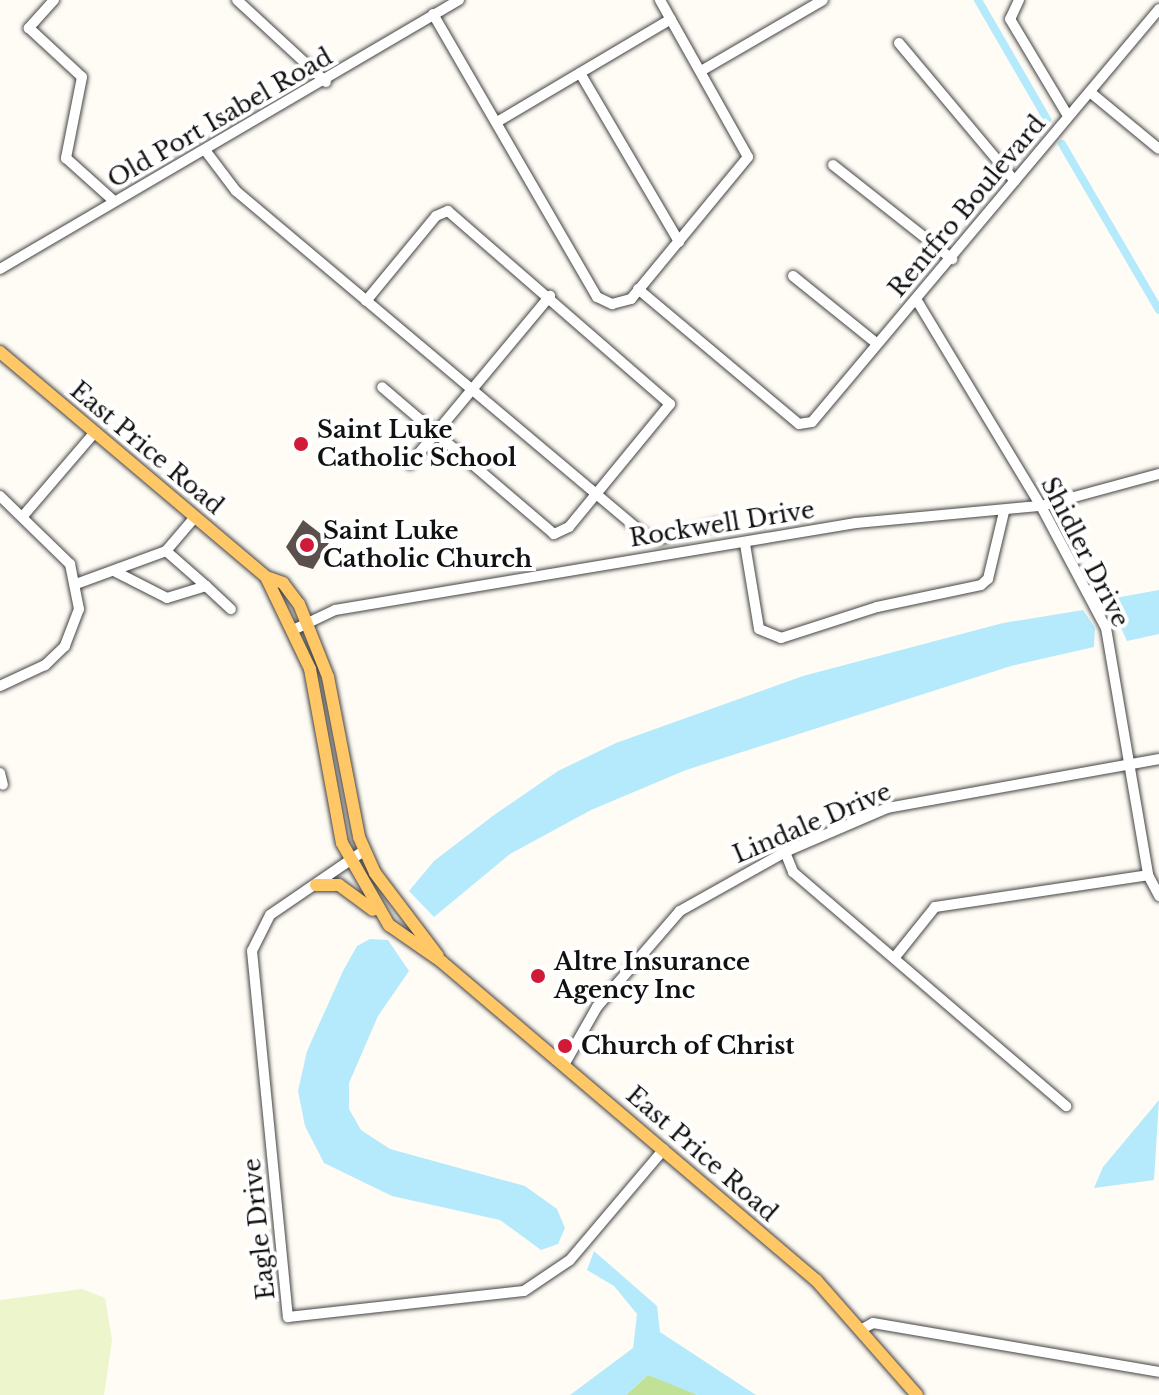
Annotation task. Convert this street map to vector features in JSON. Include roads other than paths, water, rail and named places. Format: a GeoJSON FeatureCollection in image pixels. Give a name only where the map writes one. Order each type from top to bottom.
{"type":"FeatureCollection","features":[{"type":"Feature","properties":{"kind":"main road","name":"East Price Road"},"geometry":{"type":"LineString","coordinates":[[0,352],[266,577],[295,629],[314,686],[336,822],[349,863],[382,916],[442,962],[664,1149],[864,1328],[917,1395]]}},
{"type":"Feature","properties":{"kind":"main road","name":"East Price Road"},"geometry":{"type":"LineString","coordinates":[[266,577],[283,583],[311,623],[365,850],[390,895],[442,962]]}},
{"type":"Feature","properties":{"kind":"main road"},"geometry":{"type":"LineString","coordinates":[[316,885],[339,885],[382,916]]}},
{"type":"Feature","properties":{"kind":"street"},"geometry":{"type":"LineString","coordinates":[[54,0],[29,28],[82,77],[66,158],[114,201]]}},
{"type":"Feature","properties":{"kind":"street"},"geometry":{"type":"LineString","coordinates":[[237,0],[326,82]]}},
{"type":"Feature","properties":{"kind":"street","name":"Old Port Isabel Road"},"geometry":{"type":"LineString","coordinates":[[0,269],[326,82],[459,0]]}},
{"type":"Feature","properties":{"kind":"street"},"geometry":{"type":"LineString","coordinates":[[433,14],[597,297],[612,304],[631,299],[748,157],[660,0]]}},
{"type":"Feature","properties":{"kind":"street"},"geometry":{"type":"LineString","coordinates":[[701,71],[823,0]]}},
{"type":"Feature","properties":{"kind":"street"},"geometry":{"type":"LineString","coordinates":[[1019,0],[1010,19],[1068,116]]}},
{"type":"Feature","properties":{"kind":"street","name":"Rentfro Boulevard"},"geometry":{"type":"LineString","coordinates":[[638,289],[804,426],[952,259],[1159,9]]}},
{"type":"Feature","properties":{"kind":"street"},"geometry":{"type":"LineString","coordinates":[[497,122],[671,19]]}},
{"type":"Feature","properties":{"kind":"street"},"geometry":{"type":"LineString","coordinates":[[899,43],[1015,181]]}},
{"type":"Feature","properties":{"kind":"street"},"geometry":{"type":"LineString","coordinates":[[580,73],[679,242]]}},
{"type":"Feature","properties":{"kind":"street"},"geometry":{"type":"LineString","coordinates":[[1090,92],[1159,149]]}},
{"type":"Feature","properties":{"kind":"street"},"geometry":{"type":"LineString","coordinates":[[205,150],[236,191],[611,506],[659,539],[661,554]]}},
{"type":"Feature","properties":{"kind":"street"},"geometry":{"type":"LineString","coordinates":[[833,165],[952,259]]}},
{"type":"Feature","properties":{"kind":"street"},"geometry":{"type":"LineString","coordinates":[[366,301],[445,210],[669,399],[569,527],[554,534],[382,387]]}},
{"type":"Feature","properties":{"kind":"street"},"geometry":{"type":"LineString","coordinates":[[793,276],[876,343]]}},
{"type":"Feature","properties":{"kind":"street"},"geometry":{"type":"LineString","coordinates":[[410,464],[550,296]]}},
{"type":"Feature","properties":{"kind":"street","name":"Shidler Drive"},"geometry":{"type":"LineString","coordinates":[[916,299],[1041,506],[1106,628],[1148,875],[1159,896]]}},
{"type":"Feature","properties":{"kind":"street"},"geometry":{"type":"LineString","coordinates":[[23,516],[95,432]]}},
{"type":"Feature","properties":{"kind":"street","name":"Rockwell Drive"},"geometry":{"type":"LineString","coordinates":[[295,629],[335,610],[661,554],[745,544],[856,523],[1004,512],[1041,506],[1159,474]]}},
{"type":"Feature","properties":{"kind":"street"},"geometry":{"type":"LineString","coordinates":[[0,496],[70,564],[79,609],[65,646],[45,665],[0,686]]}},
{"type":"Feature","properties":{"kind":"street"},"geometry":{"type":"LineString","coordinates":[[745,544],[759,629],[781,638],[877,607],[981,585],[988,579],[1004,512]]}},
{"type":"Feature","properties":{"kind":"street"},"geometry":{"type":"LineString","coordinates":[[76,584],[116,572],[166,551],[195,517]]}},
{"type":"Feature","properties":{"kind":"street"},"geometry":{"type":"LineString","coordinates":[[659,539],[718,524]]}},
{"type":"Feature","properties":{"kind":"street"},"geometry":{"type":"LineString","coordinates":[[166,551],[231,609]]}},
{"type":"Feature","properties":{"kind":"street"},"geometry":{"type":"LineString","coordinates":[[116,572],[167,598],[206,586]]}},
{"type":"Feature","properties":{"kind":"street","name":"Lindale Drive"},"geometry":{"type":"LineString","coordinates":[[564,1065],[597,1007],[680,911],[785,852],[887,808],[1159,759]]}},
{"type":"Feature","properties":{"kind":"street"},"geometry":{"type":"LineString","coordinates":[[0,773],[3,785]]}},
{"type":"Feature","properties":{"kind":"street","name":"Eagle Drive"},"geometry":{"type":"LineString","coordinates":[[365,850],[270,915],[252,951],[288,1317],[524,1291],[570,1260],[664,1149]]}},
{"type":"Feature","properties":{"kind":"street"},"geometry":{"type":"LineString","coordinates":[[785,852],[793,872],[1066,1106]]}},
{"type":"Feature","properties":{"kind":"street"},"geometry":{"type":"LineString","coordinates":[[895,957],[935,907],[1148,875]]}},
{"type":"Feature","properties":{"kind":"street"},"geometry":{"type":"LineString","coordinates":[[864,1328],[873,1323],[1159,1372]]}},
{"type":"Feature","properties":{"kind":"water"},"geometry":{"type":"Polygon","coordinates":[[[1159,590],[1159,634],[1127,641],[1112,608],[1115,598],[1159,590]]]}},
{"type":"Feature","properties":{"kind":"water"},"geometry":{"type":"Polygon","coordinates":[[[1083,610],[1095,628],[1094,647],[1011,666],[686,770],[591,810],[510,854],[434,917],[409,891],[434,861],[494,815],[558,771],[616,743],[803,676],[1003,623],[1083,610]]]}},
{"type":"Feature","properties":{"kind":"water"},"geometry":{"type":"Polygon","coordinates":[[[370,939],[388,940],[409,971],[378,1016],[349,1083],[349,1109],[361,1130],[390,1149],[525,1186],[557,1209],[565,1228],[558,1244],[541,1250],[500,1220],[392,1196],[324,1163],[305,1126],[298,1091],[307,1051],[343,971],[357,946],[370,939]]]}},
{"type":"Feature","properties":{"kind":"water"},"geometry":{"type":"Polygon","coordinates":[[[1159,1100],[1154,1180],[1094,1188],[1103,1167],[1159,1100]]]}},
{"type":"Feature","properties":{"kind":"water"},"geometry":{"type":"Polygon","coordinates":[[[594,1251],[657,1306],[660,1332],[756,1395],[697,1395],[648,1375],[626,1395],[570,1395],[633,1348],[637,1314],[614,1286],[587,1270],[594,1251]]]}},
{"type":"Feature","properties":{"kind":"waterway"},"geometry":{"type":"LineString","coordinates":[[978,0],[1047,119]]}},
{"type":"Feature","properties":{"kind":"waterway"},"geometry":{"type":"LineString","coordinates":[[1062,144],[1159,310]]}},
{"type":"Feature","properties":{"kind":"place","name":"Saint Luke Catholic School"},"geometry":{"type":"Point","coordinates":[301,444]}},
{"type":"Feature","properties":{"kind":"place","name":"Saint Luke Catholic Church"},"geometry":{"type":"Point","coordinates":[307,545]}},
{"type":"Feature","properties":{"kind":"place","name":"Altre Insurance Agency Inc"},"geometry":{"type":"Point","coordinates":[538,976]}},
{"type":"Feature","properties":{"kind":"place","name":"Church of Christ"},"geometry":{"type":"Point","coordinates":[565,1046]}}]}
